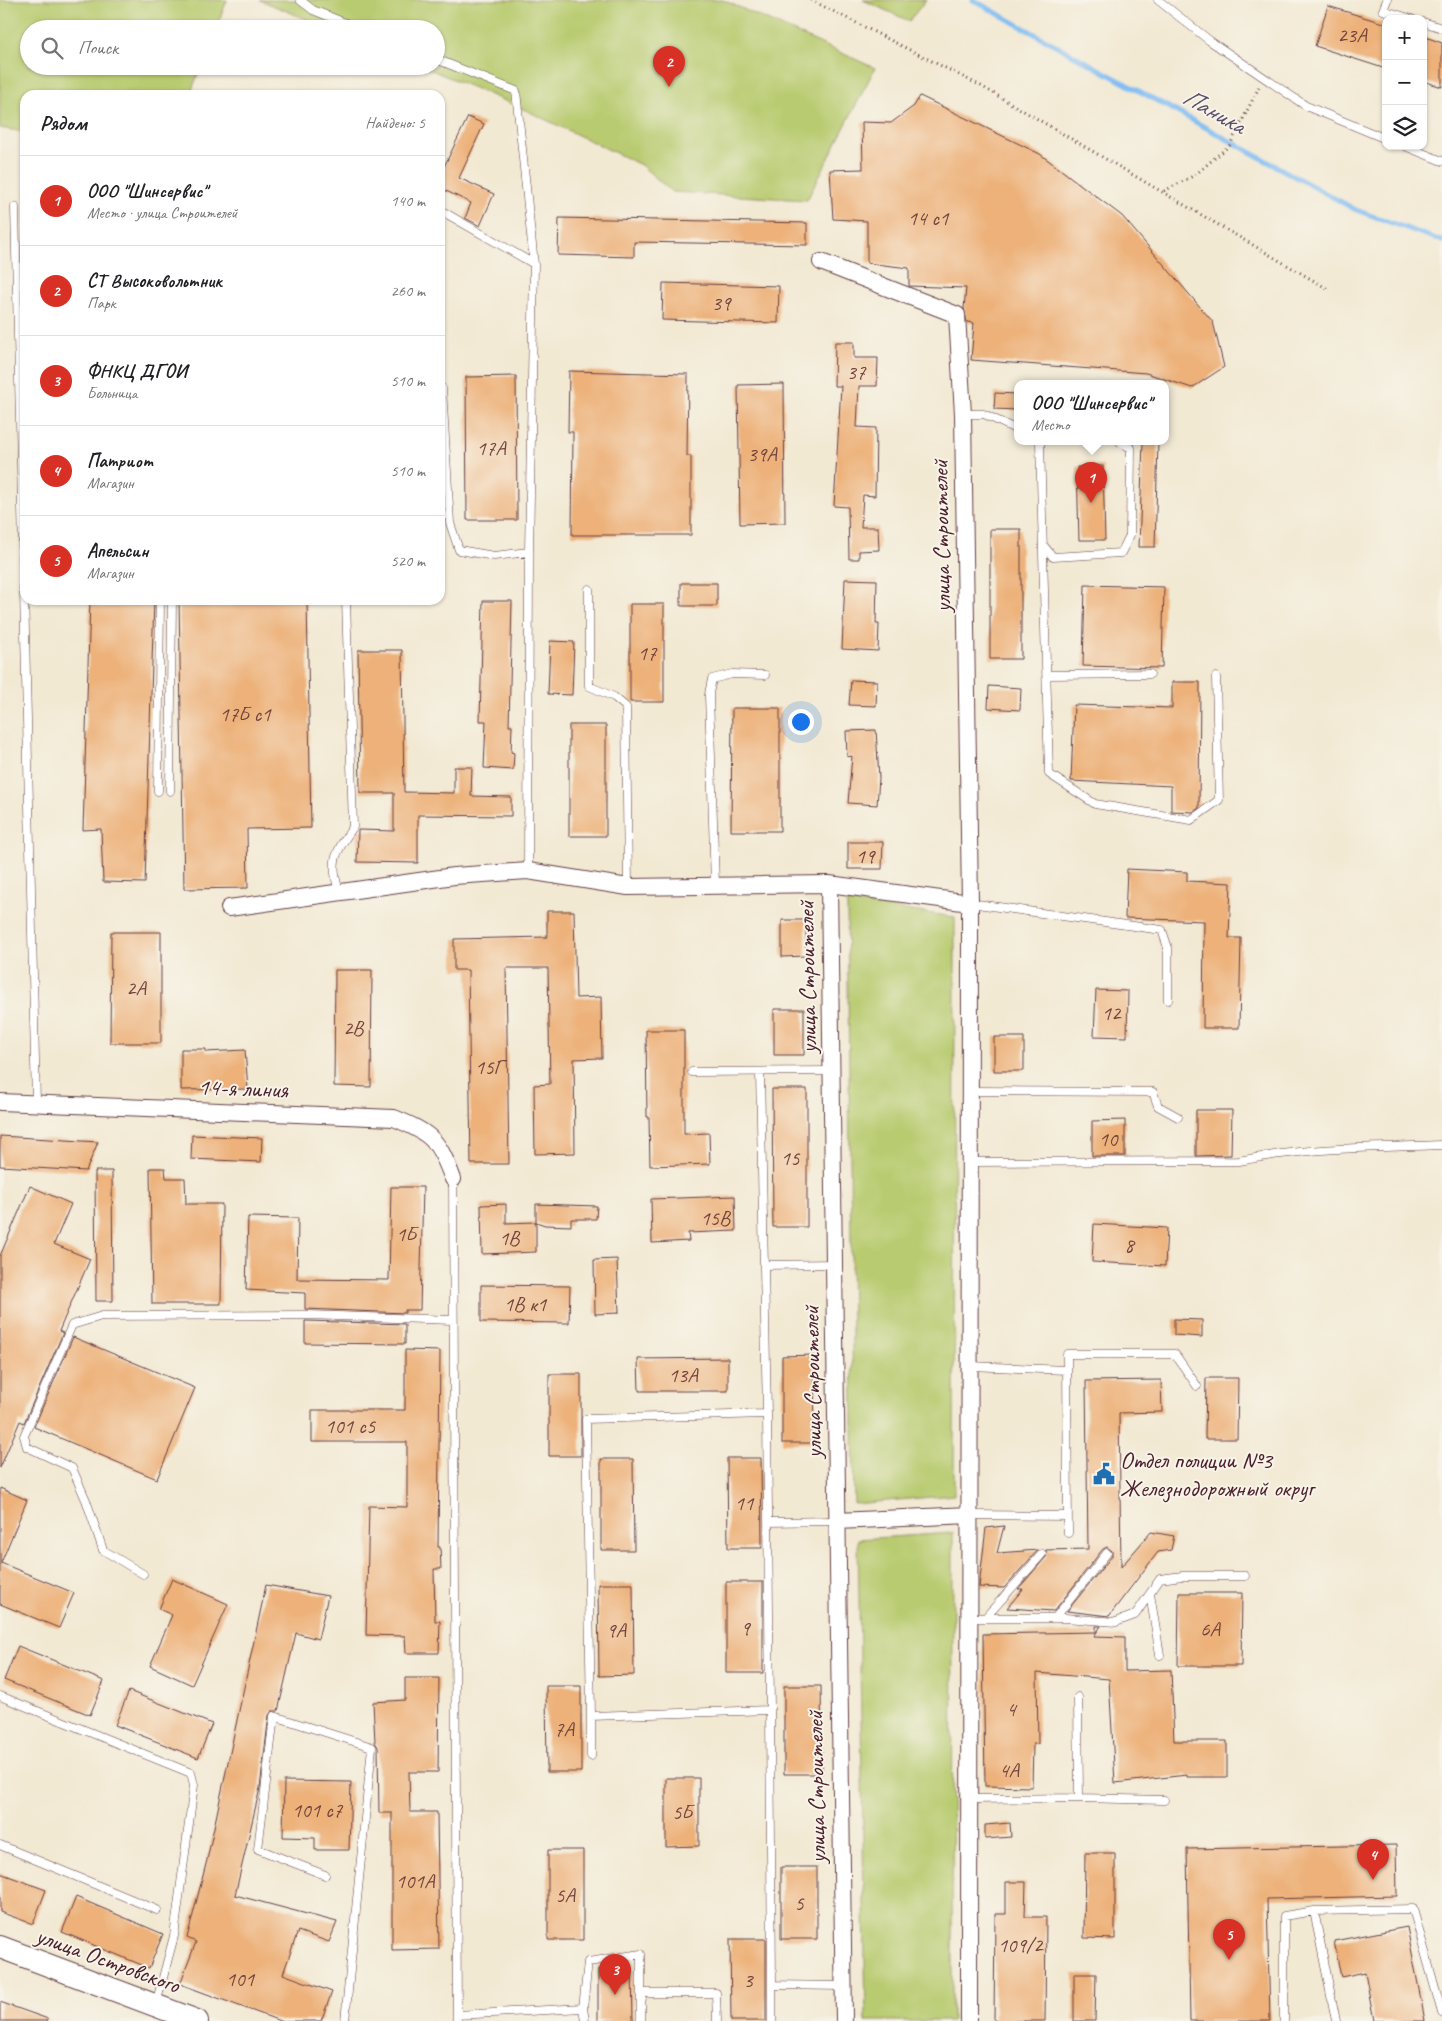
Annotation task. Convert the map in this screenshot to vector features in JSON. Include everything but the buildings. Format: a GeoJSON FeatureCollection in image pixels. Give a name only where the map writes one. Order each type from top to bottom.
{"type":"FeatureCollection","features":[{"type":"Feature","properties":{"kind":"street","name":"улица Строителей"},"geometry":{"type":"LineString","coordinates":[[821,262],[957,315],[963,414],[970,903],[970,1516]]}},
{"type":"Feature","properties":{"kind":"street"},"geometry":{"type":"LineString","coordinates":[[228,908],[454,876],[528,871],[628,887],[829,884]]}},
{"type":"Feature","properties":{"kind":"street","name":"улица Строителей"},"geometry":{"type":"LineString","coordinates":[[844,2021],[842,1986],[829,884],[970,903]]}},
{"type":"Feature","properties":{"kind":"street","name":"14-я линия"},"geometry":{"type":"LineString","coordinates":[[0,1102],[394,1118],[423,1130],[442,1151],[453,1179]]}},
{"type":"Feature","properties":{"kind":"street"},"geometry":{"type":"LineString","coordinates":[[837,1521],[970,1516],[977,1618],[969,1799],[969,2021]]}},
{"type":"Feature","properties":{"kind":"street","name":"улица Островского"},"geometry":{"type":"LineString","coordinates":[[0,1947],[198,2021]]}},
{"type":"Feature","properties":{"kind":"lane"},"geometry":{"type":"LineString","coordinates":[[300,0],[313,10],[338,20]]}},
{"type":"Feature","properties":{"kind":"lane"},"geometry":{"type":"LineString","coordinates":[[1158,0],[1210,41],[1306,106],[1382,137]]}},
{"type":"Feature","properties":{"kind":"lane"},"geometry":{"type":"LineString","coordinates":[[1387,0],[1383,10],[1399,15]]}},
{"type":"Feature","properties":{"kind":"lane"},"geometry":{"type":"LineString","coordinates":[[1427,23],[1442,28]]}},
{"type":"Feature","properties":{"kind":"lane"},"geometry":{"type":"LineString","coordinates":[[445,63],[516,91],[534,264],[529,552],[528,871]]}},
{"type":"Feature","properties":{"kind":"lane"},"geometry":{"type":"LineString","coordinates":[[1415,150],[1442,161]]}},
{"type":"Feature","properties":{"kind":"lane"},"geometry":{"type":"LineString","coordinates":[[15,207],[20,420]]}},
{"type":"Feature","properties":{"kind":"lane"},"geometry":{"type":"LineString","coordinates":[[445,213],[534,264]]}},
{"type":"Feature","properties":{"kind":"lane"},"geometry":{"type":"LineString","coordinates":[[963,414],[984,414],[1014,429]]}},
{"type":"Feature","properties":{"kind":"lane"},"geometry":{"type":"LineString","coordinates":[[445,439],[450,523],[459,550],[494,556],[529,552]]}},
{"type":"Feature","properties":{"kind":"lane"},"geometry":{"type":"LineString","coordinates":[[1040,445],[1049,774],[1095,804],[1191,820],[1219,800],[1216,677]]}},
{"type":"Feature","properties":{"kind":"lane"},"geometry":{"type":"LineString","coordinates":[[1043,545],[1054,557],[1120,553],[1130,535],[1131,448],[1126,445]]}},
{"type":"Feature","properties":{"kind":"lane"},"geometry":{"type":"LineString","coordinates":[[589,590],[589,686],[614,697],[626,707],[628,887]]}},
{"type":"Feature","properties":{"kind":"lane"},"geometry":{"type":"LineString","coordinates":[[24,605],[36,1103]]}},
{"type":"Feature","properties":{"kind":"lane"},"geometry":{"type":"LineString","coordinates":[[158,791],[160,605]]}},
{"type":"Feature","properties":{"kind":"lane"},"geometry":{"type":"LineString","coordinates":[[170,791],[172,605]]}},
{"type":"Feature","properties":{"kind":"lane"},"geometry":{"type":"LineString","coordinates":[[339,891],[333,871],[338,849],[353,827],[346,605]]}},
{"type":"Feature","properties":{"kind":"lane"},"geometry":{"type":"LineString","coordinates":[[715,885],[710,694],[712,679],[732,674],[765,675]]}},
{"type":"Feature","properties":{"kind":"lane"},"geometry":{"type":"LineString","coordinates":[[1047,675],[1150,674]]}},
{"type":"Feature","properties":{"kind":"lane"},"geometry":{"type":"LineString","coordinates":[[970,903],[1162,930],[1168,948],[1168,1000]]}},
{"type":"Feature","properties":{"kind":"lane"},"geometry":{"type":"LineString","coordinates":[[692,1072],[832,1072]]}},
{"type":"Feature","properties":{"kind":"lane"},"geometry":{"type":"LineString","coordinates":[[760,1072],[767,1414],[772,2021]]}},
{"type":"Feature","properties":{"kind":"lane"},"geometry":{"type":"LineString","coordinates":[[970,1091],[1152,1092],[1158,1106],[1178,1117]]}},
{"type":"Feature","properties":{"kind":"lane"},"geometry":{"type":"LineString","coordinates":[[970,1162],[1238,1161],[1279,1153],[1312,1150],[1442,1146]]}},
{"type":"Feature","properties":{"kind":"lane"},"geometry":{"type":"LineString","coordinates":[[453,1179],[457,2018],[583,2008]]}},
{"type":"Feature","properties":{"kind":"lane"},"geometry":{"type":"LineString","coordinates":[[764,1265],[834,1264]]}},
{"type":"Feature","properties":{"kind":"lane"},"geometry":{"type":"LineString","coordinates":[[143,1574],[103,1550],[86,1500],[72,1468],[27,1447],[24,1436],[72,1326],[102,1316],[308,1315],[453,1320]]}},
{"type":"Feature","properties":{"kind":"lane"},"geometry":{"type":"LineString","coordinates":[[1068,1533],[1067,1354],[1175,1354],[1197,1386]]}},
{"type":"Feature","properties":{"kind":"lane"},"geometry":{"type":"LineString","coordinates":[[970,1366],[1067,1370]]}},
{"type":"Feature","properties":{"kind":"lane"},"geometry":{"type":"LineString","coordinates":[[590,1756],[586,1419],[767,1414]]}},
{"type":"Feature","properties":{"kind":"lane"},"geometry":{"type":"LineString","coordinates":[[970,1516],[1068,1516]]}},
{"type":"Feature","properties":{"kind":"lane"},"geometry":{"type":"LineString","coordinates":[[768,1522],[837,1521]]}},
{"type":"Feature","properties":{"kind":"lane"},"geometry":{"type":"LineString","coordinates":[[1055,1618],[1106,1552]]}},
{"type":"Feature","properties":{"kind":"lane"},"geometry":{"type":"LineString","coordinates":[[977,1618],[1042,1554]]}},
{"type":"Feature","properties":{"kind":"lane"},"geometry":{"type":"LineString","coordinates":[[977,1618],[1055,1618],[1116,1622],[1135,1615],[1160,1579],[1182,1576],[1245,1576]]}},
{"type":"Feature","properties":{"kind":"lane"},"geometry":{"type":"LineString","coordinates":[[1150,1594],[1160,1655]]}},
{"type":"Feature","properties":{"kind":"lane"},"geometry":{"type":"LineString","coordinates":[[0,1696],[191,1773],[194,1785],[174,1936],[156,2005]]}},
{"type":"Feature","properties":{"kind":"lane"},"geometry":{"type":"LineString","coordinates":[[1078,1697],[1078,1798]]}},
{"type":"Feature","properties":{"kind":"lane"},"geometry":{"type":"LineString","coordinates":[[591,1716],[770,1710]]}},
{"type":"Feature","properties":{"kind":"lane"},"geometry":{"type":"LineString","coordinates":[[325,1874],[258,1849],[274,1716],[372,1747],[345,2021]]}},
{"type":"Feature","properties":{"kind":"lane"},"geometry":{"type":"LineString","coordinates":[[969,1799],[1078,1798],[1164,1800]]}},
{"type":"Feature","properties":{"kind":"lane"},"geometry":{"type":"LineString","coordinates":[[0,1845],[157,1910]]}},
{"type":"Feature","properties":{"kind":"lane"},"geometry":{"type":"LineString","coordinates":[[1284,2021],[1284,1916],[1314,1911],[1413,1909],[1442,2013]]}},
{"type":"Feature","properties":{"kind":"lane"},"geometry":{"type":"LineString","coordinates":[[1314,1911],[1336,2021]]}},
{"type":"Feature","properties":{"kind":"lane"},"geometry":{"type":"LineString","coordinates":[[585,2021],[583,2008],[588,1962],[641,1954],[641,2021]]}},
{"type":"Feature","properties":{"kind":"lane"},"geometry":{"type":"LineString","coordinates":[[772,1985],[842,1986]]}},
{"type":"Feature","properties":{"kind":"lane"},"geometry":{"type":"LineString","coordinates":[[641,2021],[642,1992],[716,1993],[717,2021]]}},
{"type":"Feature","properties":{"kind":"path"},"geometry":{"type":"LineString","coordinates":[[811,0],[982,86],[1328,289]]}},
{"type":"Feature","properties":{"kind":"path"},"geometry":{"type":"LineString","coordinates":[[1163,192],[1195,175],[1230,145],[1263,77]]}},
{"type":"Feature","properties":{"kind":"green space"},"geometry":{"type":"Polygon","coordinates":[[[0,0],[227,0],[219,20],[20,20],[20,75],[198,75],[192,90],[20,90],[20,131],[0,128],[0,0]]]}},
{"type":"Feature","properties":{"kind":"green space"},"geometry":{"type":"Polygon","coordinates":[[[260,0],[723,0],[875,68],[807,200],[672,192],[641,165],[519,107],[443,75],[445,75],[445,20],[308,20],[260,0]]]}},
{"type":"Feature","properties":{"kind":"green space"},"geometry":{"type":"Polygon","coordinates":[[[863,0],[926,0],[909,21],[863,0]]]}},
{"type":"Feature","properties":{"kind":"green space"},"geometry":{"type":"Polygon","coordinates":[[[847,902],[955,917],[954,1495],[854,1504],[847,902]]]}},
{"type":"Feature","properties":{"kind":"green space"},"geometry":{"type":"Polygon","coordinates":[[[953,1533],[952,2021],[866,2021],[858,1539],[953,1533]]]}},
{"type":"Feature","properties":{"kind":"waterway","name":"Паника"},"geometry":{"type":"LineString","coordinates":[[973,0],[1356,210],[1442,241]]}},
{"type":"Feature","properties":{"kind":"place","name":"СТ Высоковольтник"},"geometry":{"type":"Point","coordinates":[669,87]}},
{"type":"Feature","properties":{"kind":"place","name":"ООО \"Шинсервис\""},"geometry":{"type":"Point","coordinates":[1091,503]}},
{"type":"Feature","properties":{"kind":"place","name":"Отдел полиции №3 Железнодорожный округ"},"geometry":{"type":"Point","coordinates":[1104,1474]}},
{"type":"Feature","properties":{"kind":"place","name":"Патриот"},"geometry":{"type":"Point","coordinates":[1373,1880]}},
{"type":"Feature","properties":{"kind":"place","name":"Апельсин"},"geometry":{"type":"Point","coordinates":[1229,1960]}},
{"type":"Feature","properties":{"kind":"place","name":"ФНКЦ ДГОИ"},"geometry":{"type":"Point","coordinates":[615,1995]}}]}
